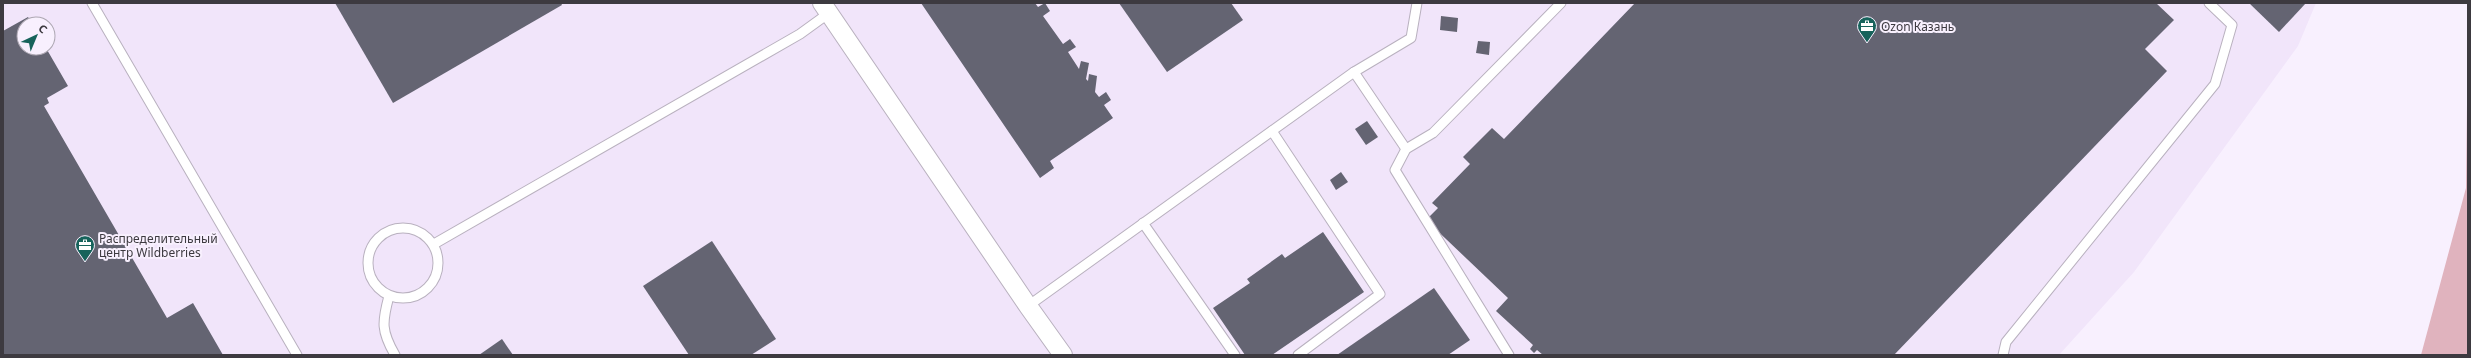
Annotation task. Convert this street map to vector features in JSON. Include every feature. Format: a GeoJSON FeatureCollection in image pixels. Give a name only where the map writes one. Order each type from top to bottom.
{"type":"FeatureCollection","features":[{"type":"Feature","properties":{"kind":"street"},"geometry":{"type":"LineString","coordinates":[[825,8],[1063,355]]}},
{"type":"Feature","properties":{"kind":"lane"},"geometry":{"type":"LineString","coordinates":[[92,3],[297,355]]}},
{"type":"Feature","properties":{"kind":"lane"},"geometry":{"type":"LineString","coordinates":[[1028,306],[1354,72],[1411,38],[1417,3]]}},
{"type":"Feature","properties":{"kind":"lane"},"geometry":{"type":"LineString","coordinates":[[1509,355],[1395,170],[1406,149],[1434,133],[1561,3]]}},
{"type":"Feature","properties":{"kind":"lane"},"geometry":{"type":"LineString","coordinates":[[2003,355],[2006,342],[2215,84],[2232,25],[2209,3]]}},
{"type":"Feature","properties":{"kind":"lane"},"geometry":{"type":"LineString","coordinates":[[434,244],[800,34],[825,8]]}},
{"type":"Feature","properties":{"kind":"lane"},"geometry":{"type":"LineString","coordinates":[[1354,72],[1406,149]]}},
{"type":"Feature","properties":{"kind":"lane"},"geometry":{"type":"LineString","coordinates":[[1272,131],[1380,294],[1298,355]]}},
{"type":"Feature","properties":{"kind":"lane"},"geometry":{"type":"LineString","coordinates":[[1144,223],[1234,355]]}},
{"type":"Feature","properties":{"kind":"lane"},"geometry":{"type":"LineString","coordinates":[[402,226],[420,231],[434,244],[439,262],[435,279],[424,292],[407,298],[389,296],[374,284],[367,266],[371,247],[383,232],[402,226]]}},
{"type":"Feature","properties":{"kind":"lane"},"geometry":{"type":"LineString","coordinates":[[389,296],[382,321],[386,339],[395,355]]}},
{"type":"Feature","properties":{"kind":"shaded area"},"geometry":{"type":"Polygon","coordinates":[[[3,3],[2316,3],[2298,46],[2134,272],[2059,355],[3,355],[3,3]]]}},
{"type":"Feature","properties":{"kind":"shaded area"},"geometry":{"type":"Polygon","coordinates":[[[2468,19],[2468,355],[2421,355],[2466,188],[2468,19]]]}},
{"type":"Feature","properties":{"kind":"building"},"geometry":{"type":"Polygon","coordinates":[[[335,3],[561,3],[562,5],[393,103],[335,3]]]}},
{"type":"Feature","properties":{"kind":"building"},"geometry":{"type":"Polygon","coordinates":[[[921,3],[1035,3],[1038,7],[1045,3],[1050,11],[1043,16],[1063,44],[1070,39],[1076,47],[1068,52],[1079,69],[1081,61],[1089,63],[1086,79],[1088,81],[1089,74],[1097,76],[1095,92],[1099,97],[1106,92],[1111,100],[1104,105],[1113,118],[1050,161],[1054,168],[1040,178],[921,3]]]}},
{"type":"Feature","properties":{"kind":"building"},"geometry":{"type":"Polygon","coordinates":[[[1119,3],[1231,3],[1243,20],[1167,72],[1119,3]]]}},
{"type":"Feature","properties":{"kind":"building"},"geometry":{"type":"Polygon","coordinates":[[[1635,3],[2156,3],[2174,20],[2145,49],[2167,71],[1894,355],[1543,355],[1537,350],[1534,353],[1530,349],[1533,345],[1496,311],[1508,298],[1426,220],[1438,208],[1432,203],[1470,164],[1463,157],[1492,128],[1504,139],[1635,3]]]}},
{"type":"Feature","properties":{"kind":"building"},"geometry":{"type":"Polygon","coordinates":[[[2249,3],[2306,3],[2279,32],[2249,3]]]}},
{"type":"Feature","properties":{"kind":"building"},"geometry":{"type":"Polygon","coordinates":[[[1441,16],[1458,18],[1457,32],[1440,30],[1441,16]]]}},
{"type":"Feature","properties":{"kind":"building"},"geometry":{"type":"Polygon","coordinates":[[[16,24],[16,56],[51,56],[68,86],[47,98],[49,103],[44,106],[167,318],[193,303],[223,355],[3,355],[3,31],[16,24]]]}},
{"type":"Feature","properties":{"kind":"building"},"geometry":{"type":"Polygon","coordinates":[[[1478,41],[1490,42],[1489,55],[1476,53],[1478,41]]]}},
{"type":"Feature","properties":{"kind":"building"},"geometry":{"type":"Polygon","coordinates":[[[1367,121],[1378,137],[1366,145],[1355,129],[1367,121]]]}},
{"type":"Feature","properties":{"kind":"building"},"geometry":{"type":"Polygon","coordinates":[[[1341,172],[1348,182],[1336,190],[1330,180],[1341,172]]]}},
{"type":"Feature","properties":{"kind":"building"},"geometry":{"type":"Polygon","coordinates":[[[1323,232],[1364,292],[1272,355],[1245,355],[1213,308],[1250,283],[1247,279],[1282,254],[1285,258],[1323,232]]]}},
{"type":"Feature","properties":{"kind":"building"},"geometry":{"type":"Polygon","coordinates":[[[712,241],[776,339],[751,355],[689,355],[643,286],[712,241]]]}},
{"type":"Feature","properties":{"kind":"building"},"geometry":{"type":"Polygon","coordinates":[[[1434,288],[1470,340],[1448,355],[1337,355],[1434,288]]]}},
{"type":"Feature","properties":{"kind":"building"},"geometry":{"type":"Polygon","coordinates":[[[502,339],[513,355],[479,355],[502,339]]]}},
{"type":"Feature","properties":{"kind":"place","name":"Ozon Казань"},"geometry":{"type":"Point","coordinates":[1867,43]}},
{"type":"Feature","properties":{"kind":"place","name":"Распределительный центр Wildberries"},"geometry":{"type":"Point","coordinates":[85,262]}}]}
